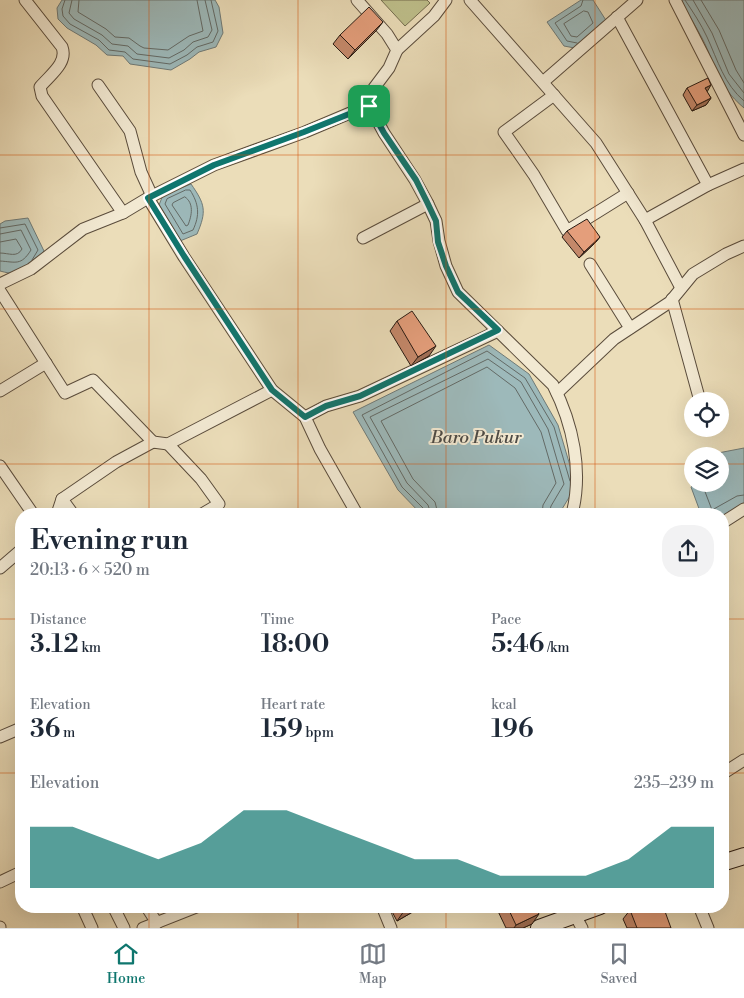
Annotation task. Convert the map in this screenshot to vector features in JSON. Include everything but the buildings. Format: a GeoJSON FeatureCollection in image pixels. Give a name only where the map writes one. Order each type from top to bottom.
{"type":"FeatureCollection","features":[{"type":"Feature","properties":{"kind":"main road"},"geometry":{"type":"LineString","coordinates":[[729,858],[744,856]]}},
{"type":"Feature","properties":{"kind":"main road"},"geometry":{"type":"LineString","coordinates":[[539,928],[579,922],[591,913]]}},
{"type":"Feature","properties":{"kind":"street"},"geometry":{"type":"LineString","coordinates":[[25,0],[62,47],[64,54],[63,60],[40,87],[42,96],[123,213]]}},
{"type":"Feature","properties":{"kind":"street"},"geometry":{"type":"LineString","coordinates":[[357,0],[397,50]]}},
{"type":"Feature","properties":{"kind":"street"},"geometry":{"type":"LineString","coordinates":[[446,0],[434,16],[397,50],[390,68],[374,88],[369,106],[388,140],[416,180],[428,204],[436,221],[438,242],[446,266],[458,292],[553,386],[557,393],[562,403],[576,459],[576,486],[573,508]]}},
{"type":"Feature","properties":{"kind":"street"},"geometry":{"type":"LineString","coordinates":[[470,0],[596,143],[645,220],[681,288]]}},
{"type":"Feature","properties":{"kind":"street"},"geometry":{"type":"LineString","coordinates":[[542,82],[637,0]]}},
{"type":"Feature","properties":{"kind":"street"},"geometry":{"type":"LineString","coordinates":[[675,0],[743,128]]}},
{"type":"Feature","properties":{"kind":"street"},"geometry":{"type":"LineString","coordinates":[[618,17],[708,185]]}},
{"type":"Feature","properties":{"kind":"street"},"geometry":{"type":"LineString","coordinates":[[98,86],[130,131],[150,197],[184,256],[272,390],[305,417],[320,449],[354,508]]}},
{"type":"Feature","properties":{"kind":"street"},"geometry":{"type":"LineString","coordinates":[[554,95],[504,132],[534,175],[567,231],[628,193]]}},
{"type":"Feature","properties":{"kind":"street"},"geometry":{"type":"LineString","coordinates":[[0,284],[31,269],[83,229],[123,213],[150,197],[214,165],[369,106]]}},
{"type":"Feature","properties":{"kind":"street"},"geometry":{"type":"LineString","coordinates":[[645,220],[708,185],[744,169]]}},
{"type":"Feature","properties":{"kind":"street"},"geometry":{"type":"LineString","coordinates":[[363,238],[428,204]]}},
{"type":"Feature","properties":{"kind":"street"},"geometry":{"type":"LineString","coordinates":[[557,393],[614,339],[672,299],[693,274],[726,254],[743,250]]}},
{"type":"Feature","properties":{"kind":"street"},"geometry":{"type":"LineString","coordinates":[[590,264],[630,328]]}},
{"type":"Feature","properties":{"kind":"street"},"geometry":{"type":"LineString","coordinates":[[0,291],[65,393],[93,380],[153,442]]}},
{"type":"Feature","properties":{"kind":"street"},"geometry":{"type":"LineString","coordinates":[[672,299],[698,392]]}},
{"type":"Feature","properties":{"kind":"street"},"geometry":{"type":"LineString","coordinates":[[305,417],[326,406],[360,396],[498,330]]}},
{"type":"Feature","properties":{"kind":"street"},"geometry":{"type":"LineString","coordinates":[[0,391],[46,362]]}},
{"type":"Feature","properties":{"kind":"street"},"geometry":{"type":"LineString","coordinates":[[59,508],[62,499],[116,462],[153,442],[168,444],[272,390]]}},
{"type":"Feature","properties":{"kind":"street"},"geometry":{"type":"LineString","coordinates":[[168,444],[201,479],[219,504],[212,508]]}},
{"type":"Feature","properties":{"kind":"street"},"geometry":{"type":"LineString","coordinates":[[0,466],[29,508]]}},
{"type":"Feature","properties":{"kind":"street"},"geometry":{"type":"LineString","coordinates":[[62,499],[69,508]]}},
{"type":"Feature","properties":{"kind":"street"},"geometry":{"type":"LineString","coordinates":[[729,519],[744,509]]}},
{"type":"Feature","properties":{"kind":"street"},"geometry":{"type":"LineString","coordinates":[[0,568],[15,555]]}},
{"type":"Feature","properties":{"kind":"street"},"geometry":{"type":"LineString","coordinates":[[0,737],[15,731]]}},
{"type":"Feature","properties":{"kind":"street"},"geometry":{"type":"LineString","coordinates":[[729,770],[744,760]]}},
{"type":"Feature","properties":{"kind":"street"},"geometry":{"type":"LineString","coordinates":[[0,882],[15,875]]}},
{"type":"Feature","properties":{"kind":"street"},"geometry":{"type":"LineString","coordinates":[[85,913],[92,928]]}},
{"type":"Feature","properties":{"kind":"street"},"geometry":{"type":"LineString","coordinates":[[116,913],[124,928]]}},
{"type":"Feature","properties":{"kind":"street"},"geometry":{"type":"LineString","coordinates":[[151,913],[157,923]]}},
{"type":"Feature","properties":{"kind":"street"},"geometry":{"type":"LineString","coordinates":[[144,928],[182,913]]}},
{"type":"Feature","properties":{"kind":"street"},"geometry":{"type":"LineString","coordinates":[[385,913],[390,928]]}},
{"type":"Feature","properties":{"kind":"street"},"geometry":{"type":"LineString","coordinates":[[701,913],[708,928]]}},
{"type":"Feature","properties":{"kind":"green space"},"geometry":{"type":"Polygon","coordinates":[[[381,0],[427,0],[430,3],[405,26],[381,0]]]}},
{"type":"Feature","properties":{"kind":"water"},"geometry":{"type":"Polygon","coordinates":[[[62,0],[215,0],[219,7],[223,33],[216,47],[199,52],[171,70],[130,64],[123,56],[107,55],[96,45],[67,28],[58,19],[57,8],[62,0]]]}},
{"type":"Feature","properties":{"kind":"water"},"geometry":{"type":"Polygon","coordinates":[[[581,0],[593,0],[609,25],[580,49],[564,46],[547,22],[581,0]]]}},
{"type":"Feature","properties":{"kind":"water"},"geometry":{"type":"Polygon","coordinates":[[[680,0],[744,0],[744,108],[722,83],[702,38],[680,0]]]}},
{"type":"Feature","properties":{"kind":"water"},"geometry":{"type":"Polygon","coordinates":[[[191,184],[202,203],[202,219],[197,234],[180,241],[159,205],[163,195],[191,184]]]}},
{"type":"Feature","properties":{"kind":"water"},"geometry":{"type":"Polygon","coordinates":[[[28,218],[44,251],[31,268],[26,271],[15,274],[0,271],[0,224],[5,221],[28,218]]]}},
{"type":"Feature","properties":{"kind":"water","name":"Baro Pukur"},"geometry":{"type":"Polygon","coordinates":[[[489,345],[529,374],[558,425],[576,486],[563,508],[415,508],[398,490],[353,412],[489,345]]]}},
{"type":"Feature","properties":{"kind":"water"},"geometry":{"type":"Polygon","coordinates":[[[744,448],[744,505],[729,514],[729,508],[699,508],[693,492],[729,492],[729,451],[744,448]]]}},
{"type":"Feature","properties":{"kind":"route"},"geometry":{"type":"LineString","coordinates":[[369,106],[384,133],[416,180],[427,202],[436,221],[438,242],[446,266],[458,292],[498,330],[360,396],[326,406],[305,417],[272,390],[148,198],[214,165],[369,106]]}}]}
